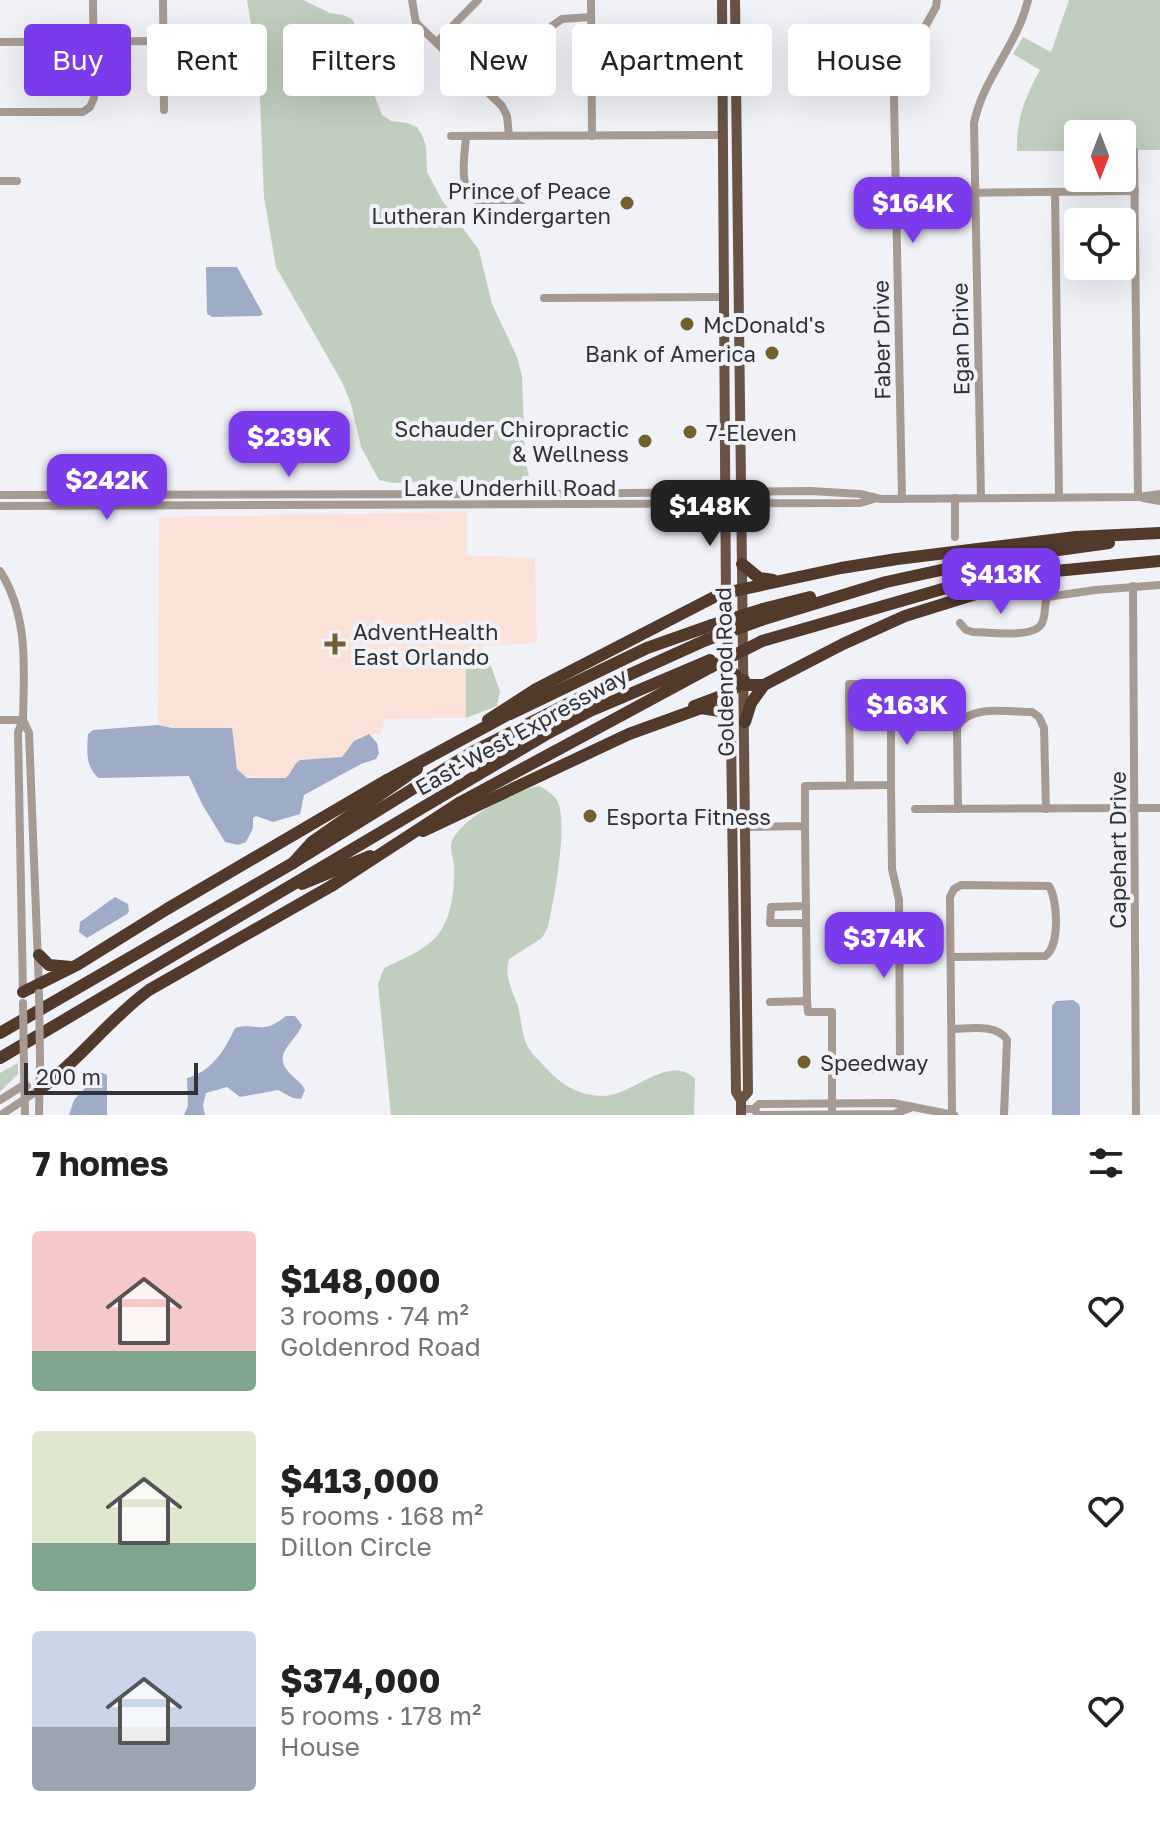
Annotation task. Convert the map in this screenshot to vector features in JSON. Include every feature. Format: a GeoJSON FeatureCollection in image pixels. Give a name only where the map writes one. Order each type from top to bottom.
{"type":"FeatureCollection","features":[{"type":"Feature","properties":{"kind":"highway"},"geometry":{"type":"LineString","coordinates":[[293,863],[312,842],[524,697],[682,612],[726,592],[841,568],[947,552],[1076,537],[1160,535]]}},
{"type":"Feature","properties":{"kind":"highway","name":"East-West Expressway"},"geometry":{"type":"LineString","coordinates":[[0,1033],[293,863],[474,751],[591,692],[762,615],[864,587],[1022,554],[1160,535]]}},
{"type":"Feature","properties":{"kind":"highway","name":"East-West Expressway"},"geometry":{"type":"LineString","coordinates":[[0,1058],[590,711],[762,641],[953,586],[1045,572],[1160,561]]}},
{"type":"Feature","properties":{"kind":"highway"},"geometry":{"type":"LineString","coordinates":[[742,564],[759,578],[780,580]]}},
{"type":"Feature","properties":{"kind":"highway"},"geometry":{"type":"LineString","coordinates":[[745,722],[751,703],[764,685],[843,644],[905,616],[1045,572]]}},
{"type":"Feature","properties":{"kind":"highway"},"geometry":{"type":"LineString","coordinates":[[23,998],[387,780],[509,714],[647,648],[712,625],[762,615]]}},
{"type":"Feature","properties":{"kind":"highway"},"geometry":{"type":"LineString","coordinates":[[40,1089],[70,1064],[130,1004],[149,990],[333,885],[459,803],[710,664]]}},
{"type":"Feature","properties":{"kind":"highway"},"geometry":{"type":"LineString","coordinates":[[729,669],[744,683],[764,685]]}},
{"type":"Feature","properties":{"kind":"highway"},"geometry":{"type":"LineString","coordinates":[[629,734],[729,693],[744,683]]}},
{"type":"Feature","properties":{"kind":"highway"},"geometry":{"type":"LineString","coordinates":[[280,891],[365,859],[629,734],[701,708],[720,711],[731,719]]}},
{"type":"Feature","properties":{"kind":"highway"},"geometry":{"type":"LineString","coordinates":[[39,955],[49,965],[74,966]]}},
{"type":"Feature","properties":{"kind":"main road","name":"Goldenrod Road"},"geometry":{"type":"LineString","coordinates":[[722,0],[722,24]]}},
{"type":"Feature","properties":{"kind":"main road","name":"Goldenrod Road"},"geometry":{"type":"LineString","coordinates":[[735,0],[747,827],[748,1092],[741,1108]]}},
{"type":"Feature","properties":{"kind":"main road","name":"Goldenrod Road"},"geometry":{"type":"LineString","coordinates":[[723,96],[726,592],[731,719],[736,1092],[741,1108]]}},
{"type":"Feature","properties":{"kind":"main road"},"geometry":{"type":"LineString","coordinates":[[726,96],[728,119],[736,126]]}},
{"type":"Feature","properties":{"kind":"main road"},"geometry":{"type":"LineString","coordinates":[[723,135],[732,146],[736,170]]}},
{"type":"Feature","properties":{"kind":"main road"},"geometry":{"type":"LineString","coordinates":[[725,236],[730,239],[730,269],[738,280]]}},
{"type":"Feature","properties":{"kind":"main road"},"geometry":{"type":"LineString","coordinates":[[725,297],[733,308],[738,331]]}},
{"type":"Feature","properties":{"kind":"main road"},"geometry":{"type":"LineString","coordinates":[[732,805],[739,822],[747,827]]}},
{"type":"Feature","properties":{"kind":"main road"},"geometry":{"type":"LineString","coordinates":[[732,828],[737,832],[746,854]]}},
{"type":"Feature","properties":{"kind":"street"},"geometry":{"type":"LineString","coordinates":[[93,0],[94,24]]}},
{"type":"Feature","properties":{"kind":"street"},"geometry":{"type":"LineString","coordinates":[[163,0],[163,24]]}},
{"type":"Feature","properties":{"kind":"street"},"geometry":{"type":"LineString","coordinates":[[412,0],[416,23],[440,45]]}},
{"type":"Feature","properties":{"kind":"street"},"geometry":{"type":"LineString","coordinates":[[437,42],[478,0]]}},
{"type":"Feature","properties":{"kind":"street"},"geometry":{"type":"LineString","coordinates":[[591,0],[592,136]]}},
{"type":"Feature","properties":{"kind":"street","name":"Faber Drive"},"geometry":{"type":"LineString","coordinates":[[902,498],[896,86],[937,0]]}},
{"type":"Feature","properties":{"kind":"street","name":"Egan Drive"},"geometry":{"type":"LineString","coordinates":[[981,498],[974,123],[977,105],[1022,19],[1028,0]]}},
{"type":"Feature","properties":{"kind":"street"},"geometry":{"type":"LineString","coordinates":[[555,24],[562,19],[591,17]]}},
{"type":"Feature","properties":{"kind":"street"},"geometry":{"type":"LineString","coordinates":[[0,42],[24,42]]}},
{"type":"Feature","properties":{"kind":"street"},"geometry":{"type":"LineString","coordinates":[[0,112],[83,112],[90,107],[94,96]]}},
{"type":"Feature","properties":{"kind":"street"},"geometry":{"type":"LineString","coordinates":[[164,96],[164,110]]}},
{"type":"Feature","properties":{"kind":"street"},"geometry":{"type":"LineString","coordinates":[[493,96],[507,116],[509,136]]}},
{"type":"Feature","properties":{"kind":"street"},"geometry":{"type":"LineString","coordinates":[[451,136],[723,135]]}},
{"type":"Feature","properties":{"kind":"street"},"geometry":{"type":"LineString","coordinates":[[466,136],[465,185],[472,197],[477,200],[523,200],[539,191]]}},
{"type":"Feature","properties":{"kind":"street"},"geometry":{"type":"LineString","coordinates":[[0,181],[17,181]]}},
{"type":"Feature","properties":{"kind":"street"},"geometry":{"type":"LineString","coordinates":[[1055,192],[1059,497]]}},
{"type":"Feature","properties":{"kind":"street"},"geometry":{"type":"LineString","coordinates":[[860,194],[1064,192]]}},
{"type":"Feature","properties":{"kind":"street"},"geometry":{"type":"LineString","coordinates":[[1135,192],[1138,497]]}},
{"type":"Feature","properties":{"kind":"street"},"geometry":{"type":"LineString","coordinates":[[544,298],[725,297]]}},
{"type":"Feature","properties":{"kind":"street","name":"Lake Underhill Road"},"geometry":{"type":"LineString","coordinates":[[0,495],[740,491],[836,492],[876,498],[981,498],[1138,497],[1160,494]]}},
{"type":"Feature","properties":{"kind":"street"},"geometry":{"type":"LineString","coordinates":[[234,505],[258,495]]}},
{"type":"Feature","properties":{"kind":"street"},"geometry":{"type":"LineString","coordinates":[[420,495],[420,505]]}},
{"type":"Feature","properties":{"kind":"street"},"geometry":{"type":"LineString","coordinates":[[153,506],[175,496]]}},
{"type":"Feature","properties":{"kind":"street","name":"Lake Underhill Road"},"geometry":{"type":"LineString","coordinates":[[1138,497],[1160,501]]}},
{"type":"Feature","properties":{"kind":"street","name":"Lake Underhill Road"},"geometry":{"type":"LineString","coordinates":[[0,506],[860,503],[876,498]]}},
{"type":"Feature","properties":{"kind":"street"},"geometry":{"type":"LineString","coordinates":[[955,498],[955,537]]}},
{"type":"Feature","properties":{"kind":"street"},"geometry":{"type":"LineString","coordinates":[[0,571],[21,618],[23,720],[29,733],[39,955],[39,1115]]}},
{"type":"Feature","properties":{"kind":"street"},"geometry":{"type":"LineString","coordinates":[[960,623],[973,632],[1029,633],[1038,629],[1043,622],[1047,597],[1160,585]]}},
{"type":"Feature","properties":{"kind":"street","name":"Capehart Drive"},"geometry":{"type":"LineString","coordinates":[[1133,586],[1136,1115]]}},
{"type":"Feature","properties":{"kind":"street"},"geometry":{"type":"LineString","coordinates":[[832,1068],[882,1069],[894,1066],[900,1060],[899,900],[892,869],[891,685],[849,684],[850,785]]}},
{"type":"Feature","properties":{"kind":"street"},"geometry":{"type":"LineString","coordinates":[[958,809],[957,727],[961,719],[971,713],[1032,712],[1039,717],[1044,728],[1046,809]]}},
{"type":"Feature","properties":{"kind":"street"},"geometry":{"type":"LineString","coordinates":[[0,720],[23,720]]}},
{"type":"Feature","properties":{"kind":"street"},"geometry":{"type":"LineString","coordinates":[[23,720],[18,732],[25,1115]]}},
{"type":"Feature","properties":{"kind":"street"},"geometry":{"type":"LineString","coordinates":[[832,1114],[832,1012],[808,1012],[807,1001],[805,786],[891,785]]}},
{"type":"Feature","properties":{"kind":"street"},"geometry":{"type":"LineString","coordinates":[[915,809],[1160,808]]}},
{"type":"Feature","properties":{"kind":"street"},"geometry":{"type":"LineString","coordinates":[[747,827],[805,826]]}},
{"type":"Feature","properties":{"kind":"street"},"geometry":{"type":"LineString","coordinates":[[741,1108],[754,1109],[759,1104],[893,1103],[953,1114],[950,897],[954,889],[961,885],[1049,886],[1055,895],[1055,944],[1045,956],[952,957]]}},
{"type":"Feature","properties":{"kind":"street"},"geometry":{"type":"LineString","coordinates":[[806,906],[771,907],[770,923],[806,923]]}},
{"type":"Feature","properties":{"kind":"street"},"geometry":{"type":"LineString","coordinates":[[770,1002],[807,1001]]}},
{"type":"Feature","properties":{"kind":"street"},"geometry":{"type":"LineString","coordinates":[[952,1029],[995,1029],[1002,1032],[1007,1040],[1004,1115]]}},
{"type":"Feature","properties":{"kind":"street"},"geometry":{"type":"LineString","coordinates":[[0,1100],[24,1085],[40,1089]]}},
{"type":"Feature","properties":{"kind":"street"},"geometry":{"type":"LineString","coordinates":[[1,1115],[40,1089]]}},
{"type":"Feature","properties":{"kind":"street"},"geometry":{"type":"LineString","coordinates":[[754,1109],[758,1115],[894,1114],[910,1107]]}},
{"type":"Feature","properties":{"kind":"shaded area","name":"AdventHealth East Orlando"},"geometry":{"type":"Polygon","coordinates":[[[467,512],[467,555],[535,558],[537,643],[484,646],[479,653],[466,654],[466,718],[384,719],[381,734],[361,736],[342,757],[300,760],[285,778],[243,776],[237,769],[231,728],[172,728],[158,725],[159,517],[467,512]]]}},
{"type":"Feature","properties":{"kind":"green space"},"geometry":{"type":"Polygon","coordinates":[[[247,0],[303,0],[352,19],[355,24],[283,24],[283,96],[375,96],[382,115],[391,121],[417,127],[422,135],[426,146],[427,172],[442,200],[479,250],[492,304],[517,357],[522,376],[525,460],[530,480],[527,483],[393,483],[379,480],[361,447],[351,404],[342,382],[276,267],[264,197],[260,96],[267,96],[267,24],[251,24],[247,0]]]}},
{"type":"Feature","properties":{"kind":"green space"},"geometry":{"type":"Polygon","coordinates":[[[1069,0],[1160,0],[1160,150],[1136,150],[1136,120],[1064,120],[1064,151],[1017,151],[1022,109],[1040,70],[1013,54],[1023,37],[1051,52],[1069,0]]]}},
{"type":"Feature","properties":{"kind":"green space"},"geometry":{"type":"Polygon","coordinates":[[[472,661],[490,663],[500,692],[497,706],[466,718],[466,664],[472,661]]]}},
{"type":"Feature","properties":{"kind":"green space"},"geometry":{"type":"Polygon","coordinates":[[[539,786],[558,802],[562,828],[548,927],[542,938],[509,959],[508,965],[509,983],[528,1047],[564,1084],[578,1092],[595,1095],[615,1094],[663,1073],[685,1072],[695,1079],[694,1115],[391,1115],[378,984],[384,968],[426,946],[442,929],[453,893],[451,847],[457,832],[490,806],[539,786]]]}},
{"type":"Feature","properties":{"kind":"green space"},"geometry":{"type":"Polygon","coordinates":[[[18,1063],[18,1074],[0,1092],[0,1073],[18,1063]]]}},
{"type":"Feature","properties":{"kind":"water"},"geometry":{"type":"Polygon","coordinates":[[[206,267],[237,267],[263,314],[212,317],[207,314],[206,267]]]}},
{"type":"Feature","properties":{"kind":"water"},"geometry":{"type":"Polygon","coordinates":[[[158,725],[172,728],[232,728],[237,769],[247,778],[285,778],[300,760],[342,757],[354,741],[369,734],[377,743],[379,753],[376,759],[304,795],[300,814],[273,822],[256,816],[246,842],[238,845],[225,842],[189,776],[99,778],[94,774],[87,746],[88,734],[93,730],[158,725]]]}},
{"type":"Feature","properties":{"kind":"water"},"geometry":{"type":"Polygon","coordinates":[[[115,897],[128,904],[127,914],[87,938],[79,932],[80,922],[115,897]]]}},
{"type":"Feature","properties":{"kind":"water"},"geometry":{"type":"Polygon","coordinates":[[[1073,1000],[1080,1008],[1080,1115],[1052,1115],[1052,1006],[1056,1001],[1073,1000]]]}},
{"type":"Feature","properties":{"kind":"water"},"geometry":{"type":"Polygon","coordinates":[[[286,1016],[295,1016],[302,1025],[283,1058],[287,1070],[305,1090],[301,1099],[278,1090],[240,1097],[227,1087],[206,1093],[203,1105],[205,1115],[184,1115],[188,1106],[187,1078],[203,1071],[216,1059],[235,1028],[265,1027],[286,1016]]]}},
{"type":"Feature","properties":{"kind":"water"},"geometry":{"type":"Polygon","coordinates":[[[100,1072],[107,1075],[107,1115],[69,1115],[74,1100],[100,1072]]]}},
{"type":"Feature","properties":{"kind":"place","name":"Prince of Peace Lutheran Kindergarten"},"geometry":{"type":"Point","coordinates":[627,203]}},
{"type":"Feature","properties":{"kind":"place","name":"McDonald's"},"geometry":{"type":"Point","coordinates":[687,324]}},
{"type":"Feature","properties":{"kind":"place","name":"Bank of America"},"geometry":{"type":"Point","coordinates":[772,353]}},
{"type":"Feature","properties":{"kind":"place","name":"7-Eleven"},"geometry":{"type":"Point","coordinates":[690,432]}},
{"type":"Feature","properties":{"kind":"place","name":"Schauder Chiropractic & Wellness"},"geometry":{"type":"Point","coordinates":[645,441]}},
{"type":"Feature","properties":{"kind":"place","name":"AdventHealth East Orlando"},"geometry":{"type":"Point","coordinates":[335,644]}},
{"type":"Feature","properties":{"kind":"place","name":"Esporta Fitness"},"geometry":{"type":"Point","coordinates":[590,816]}},
{"type":"Feature","properties":{"kind":"place","name":"Speedway"},"geometry":{"type":"Point","coordinates":[804,1062]}}]}
